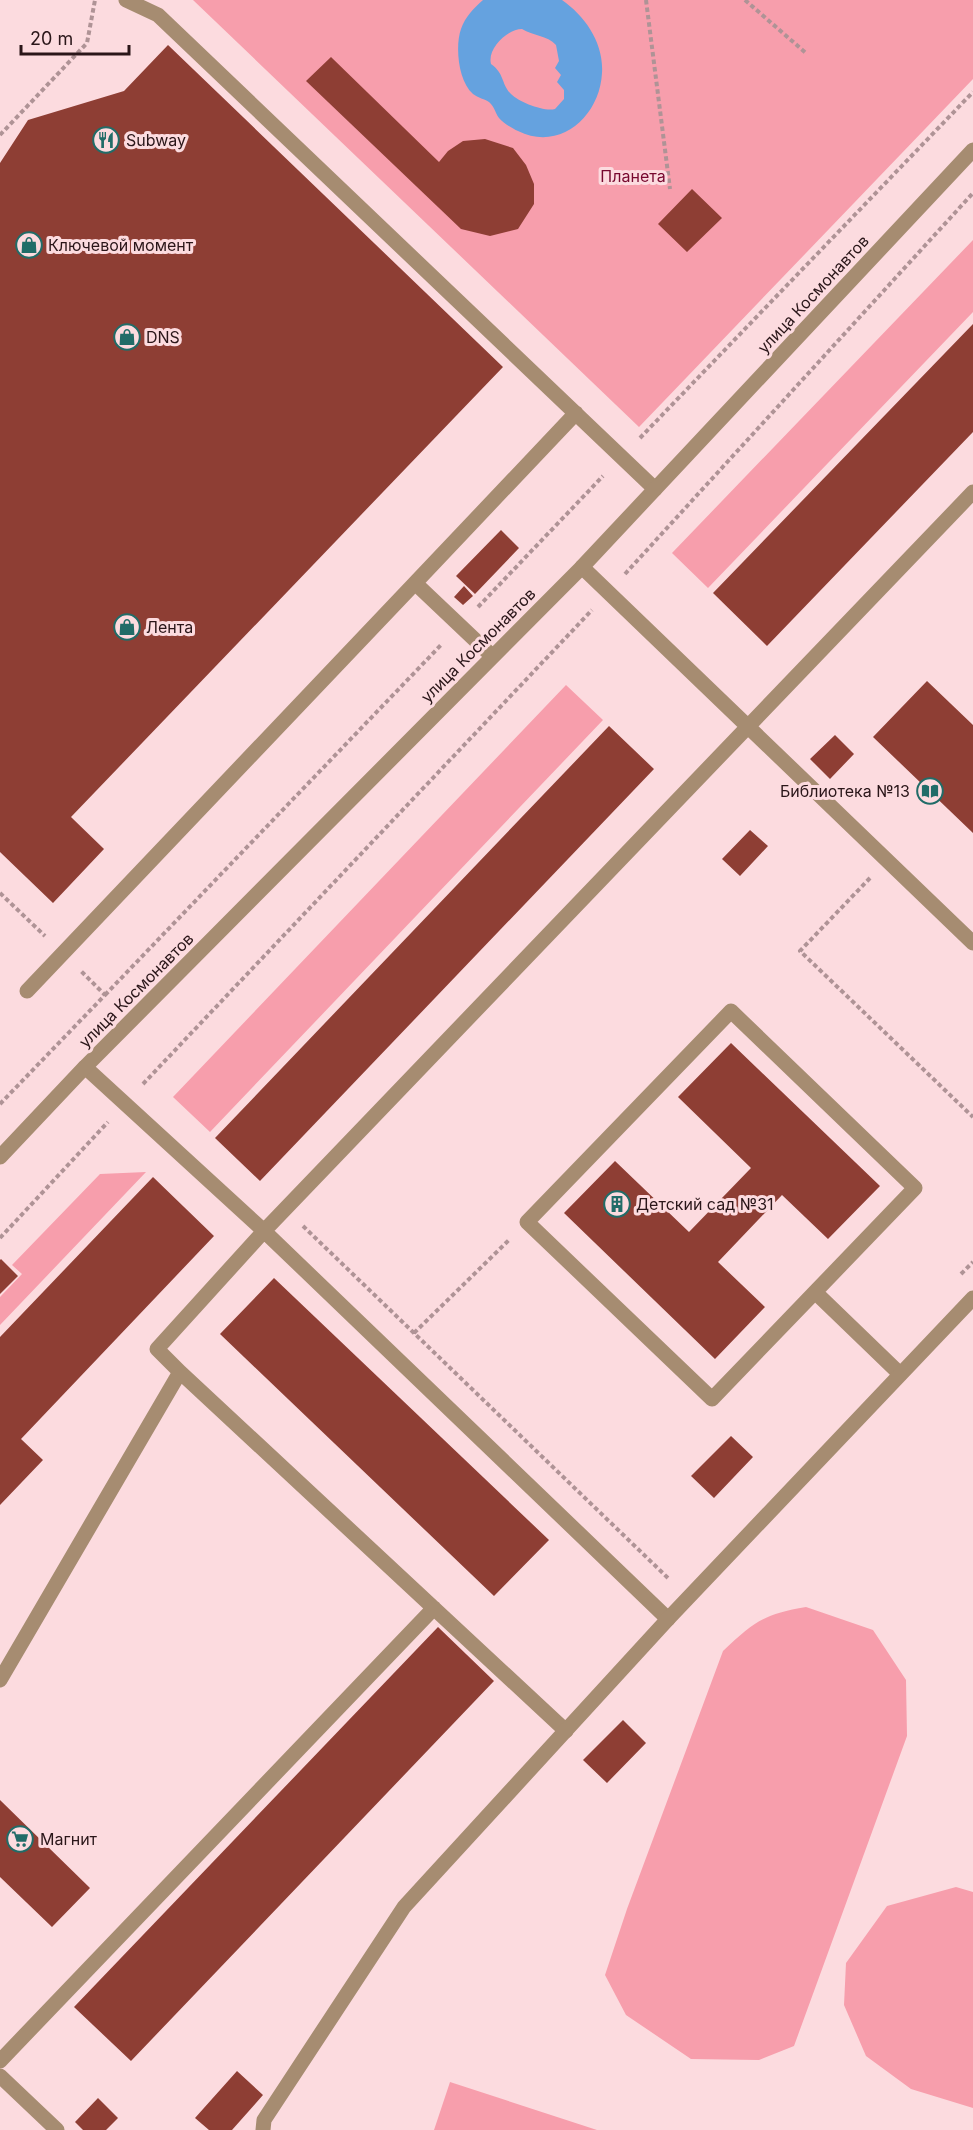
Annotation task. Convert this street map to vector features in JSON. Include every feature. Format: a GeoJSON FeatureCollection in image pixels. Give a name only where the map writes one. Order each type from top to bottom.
{"type":"FeatureCollection","features":[{"type":"Feature","properties":{"kind":"street"},"geometry":{"type":"LineString","coordinates":[[126,0],[158,15],[655,489]]}},
{"type":"Feature","properties":{"kind":"street","name":"улица Космонавтов"},"geometry":{"type":"LineString","coordinates":[[0,1157],[85,1067],[582,567],[973,150]]}},
{"type":"Feature","properties":{"kind":"street"},"geometry":{"type":"LineString","coordinates":[[27,992],[576,413]]}},
{"type":"Feature","properties":{"kind":"street"},"geometry":{"type":"LineString","coordinates":[[566,1731],[157,1349],[264,1231],[973,492]]}},
{"type":"Feature","properties":{"kind":"street"},"geometry":{"type":"LineString","coordinates":[[582,567],[973,943]]}},
{"type":"Feature","properties":{"kind":"street"},"geometry":{"type":"LineString","coordinates":[[414,583],[492,656]]}},
{"type":"Feature","properties":{"kind":"street"},"geometry":{"type":"LineString","coordinates":[[731,1011],[915,1188],[814,1292],[712,1399],[527,1222],[731,1011]]}},
{"type":"Feature","properties":{"kind":"street"},"geometry":{"type":"LineString","coordinates":[[85,1067],[264,1231],[668,1619]]}},
{"type":"Feature","properties":{"kind":"street"},"geometry":{"type":"LineString","coordinates":[[814,1292],[900,1374]]}},
{"type":"Feature","properties":{"kind":"street"},"geometry":{"type":"LineString","coordinates":[[263,2130],[264,2120],[404,1907],[668,1619],[973,1298]]}},
{"type":"Feature","properties":{"kind":"street"},"geometry":{"type":"LineString","coordinates":[[0,1680],[180,1372]]}},
{"type":"Feature","properties":{"kind":"street"},"geometry":{"type":"LineString","coordinates":[[0,2061],[434,1608]]}},
{"type":"Feature","properties":{"kind":"street"},"geometry":{"type":"LineString","coordinates":[[0,2076],[57,2130]]}},
{"type":"Feature","properties":{"kind":"path"},"geometry":{"type":"LineString","coordinates":[[0,135],[87,43],[95,0]]}},
{"type":"Feature","properties":{"kind":"path"},"geometry":{"type":"LineString","coordinates":[[646,0],[670,189]]}},
{"type":"Feature","properties":{"kind":"path"},"geometry":{"type":"LineString","coordinates":[[745,0],[807,54]]}},
{"type":"Feature","properties":{"kind":"path"},"geometry":{"type":"LineString","coordinates":[[105,995],[973,92]]}},
{"type":"Feature","properties":{"kind":"path"},"geometry":{"type":"LineString","coordinates":[[0,1238],[608,592],[973,193]]}},
{"type":"Feature","properties":{"kind":"path"},"geometry":{"type":"LineString","coordinates":[[887,860],[800,951],[973,1117]]}},
{"type":"Feature","properties":{"kind":"path"},"geometry":{"type":"LineString","coordinates":[[285,1209],[669,1579],[677,1570]]}},
{"type":"Feature","properties":{"kind":"path"},"geometry":{"type":"LineString","coordinates":[[414,1333],[527,1222]]}},
{"type":"Feature","properties":{"kind":"path"},"geometry":{"type":"LineString","coordinates":[[957,1279],[973,1262]]}},
{"type":"Feature","properties":{"kind":"green space","name":"Планета"},"geometry":{"type":"Polygon","coordinates":[[[193,0],[973,0],[973,79],[639,427],[193,0]]]}},
{"type":"Feature","properties":{"kind":"green space"},"geometry":{"type":"Polygon","coordinates":[[[973,240],[973,312],[708,588],[672,553],[973,240]]]}},
{"type":"Feature","properties":{"kind":"green space"},"geometry":{"type":"Polygon","coordinates":[[[566,685],[603,720],[210,1132],[173,1097],[566,685]]]}},
{"type":"Feature","properties":{"kind":"green space"},"geometry":{"type":"Polygon","coordinates":[[[146,1172],[0,1325],[0,1297],[22,1274],[12,1265],[100,1174],[146,1172]]]}},
{"type":"Feature","properties":{"kind":"green space"},"geometry":{"type":"Polygon","coordinates":[[[806,1607],[873,1630],[906,1680],[907,1736],[794,2046],[759,2060],[691,2059],[626,2015],[605,1975],[627,1909],[723,1651],[752,1626],[769,1616],[806,1607]]]}},
{"type":"Feature","properties":{"kind":"green space"},"geometry":{"type":"Polygon","coordinates":[[[956,1887],[973,1892],[973,2108],[911,2089],[866,2056],[844,2005],[846,1963],[887,1906],[956,1887]]]}},
{"type":"Feature","properties":{"kind":"green space"},"geometry":{"type":"Polygon","coordinates":[[[450,2082],[597,2130],[434,2130],[450,2082]]]}},
{"type":"Feature","properties":{"kind":"water"},"geometry":{"type":"Polygon","coordinates":[[[483,0],[562,0],[585,22],[600,51],[602,73],[600,89],[594,103],[586,116],[575,126],[549,137],[534,136],[518,131],[501,120],[489,102],[475,95],[468,88],[459,63],[459,36],[470,13],[483,0]],[[522,29],[510,32],[499,41],[492,52],[491,64],[515,97],[538,108],[555,109],[564,99],[564,90],[557,82],[561,75],[555,68],[559,61],[556,45],[548,39],[522,29]]]}},
{"type":"Feature","properties":{"kind":"building","name":"Лента"},"geometry":{"type":"Polygon","coordinates":[[[168,45],[503,367],[71,817],[104,849],[53,903],[0,852],[0,163],[28,120],[124,91],[168,45]]]}},
{"type":"Feature","properties":{"kind":"building"},"geometry":{"type":"Polygon","coordinates":[[[331,57],[439,162],[448,151],[463,141],[485,139],[513,148],[526,165],[534,184],[534,204],[518,229],[490,236],[461,229],[306,81],[331,57]]]}},
{"type":"Feature","properties":{"kind":"building"},"geometry":{"type":"Polygon","coordinates":[[[692,189],[722,218],[687,252],[658,224],[692,189]]]}},
{"type":"Feature","properties":{"kind":"building"},"geometry":{"type":"Polygon","coordinates":[[[973,324],[973,432],[767,646],[713,593],[973,324]]]}},
{"type":"Feature","properties":{"kind":"building"},"geometry":{"type":"Polygon","coordinates":[[[501,530],[519,548],[475,594],[456,576],[501,530]]]}},
{"type":"Feature","properties":{"kind":"building"},"geometry":{"type":"Polygon","coordinates":[[[464,586],[473,596],[463,605],[454,597],[464,586]]]}},
{"type":"Feature","properties":{"kind":"building"},"geometry":{"type":"Polygon","coordinates":[[[927,681],[973,725],[973,833],[873,737],[927,681]]]}},
{"type":"Feature","properties":{"kind":"building"},"geometry":{"type":"Polygon","coordinates":[[[609,726],[654,769],[260,1181],[215,1138],[609,726]]]}},
{"type":"Feature","properties":{"kind":"building"},"geometry":{"type":"Polygon","coordinates":[[[835,735],[854,754],[830,779],[810,759],[835,735]]]}},
{"type":"Feature","properties":{"kind":"building"},"geometry":{"type":"Polygon","coordinates":[[[750,830],[768,846],[740,876],[722,859],[750,830]]]}},
{"type":"Feature","properties":{"kind":"building","name":"Детский сад №31"},"geometry":{"type":"Polygon","coordinates":[[[731,1043],[880,1186],[828,1239],[782,1195],[718,1262],[765,1307],[715,1359],[564,1213],[615,1161],[689,1232],[751,1168],[678,1097],[731,1043]]]}},
{"type":"Feature","properties":{"kind":"building"},"geometry":{"type":"Polygon","coordinates":[[[153,1177],[214,1236],[21,1439],[43,1460],[0,1505],[0,1337],[153,1177]]]}},
{"type":"Feature","properties":{"kind":"building"},"geometry":{"type":"Polygon","coordinates":[[[0,1260],[18,1276],[0,1294],[0,1260]]]}},
{"type":"Feature","properties":{"kind":"building"},"geometry":{"type":"Polygon","coordinates":[[[274,1278],[549,1540],[494,1596],[220,1334],[274,1278]]]}},
{"type":"Feature","properties":{"kind":"building"},"geometry":{"type":"Polygon","coordinates":[[[731,1436],[753,1457],[714,1498],[691,1476],[731,1436]]]}},
{"type":"Feature","properties":{"kind":"building"},"geometry":{"type":"Polygon","coordinates":[[[438,1627],[494,1681],[131,2061],[74,2007],[438,1627]]]}},
{"type":"Feature","properties":{"kind":"building"},"geometry":{"type":"Polygon","coordinates":[[[623,1720],[646,1743],[607,1783],[583,1760],[623,1720]]]}},
{"type":"Feature","properties":{"kind":"building","name":"Магнит"},"geometry":{"type":"Polygon","coordinates":[[[0,1800],[90,1888],[52,1927],[0,1877],[0,1800]]]}},
{"type":"Feature","properties":{"kind":"building"},"geometry":{"type":"Polygon","coordinates":[[[237,2071],[263,2095],[232,2130],[209,2130],[195,2118],[237,2071]]]}},
{"type":"Feature","properties":{"kind":"building"},"geometry":{"type":"Polygon","coordinates":[[[98,2098],[118,2118],[106,2130],[83,2130],[75,2122],[98,2098]]]}},
{"type":"Feature","properties":{"kind":"place","name":"Subway"},"geometry":{"type":"Point","coordinates":[106,140]}},
{"type":"Feature","properties":{"kind":"place","name":"Ключевой момент"},"geometry":{"type":"Point","coordinates":[29,245]}},
{"type":"Feature","properties":{"kind":"place","name":"DNS"},"geometry":{"type":"Point","coordinates":[127,337]}},
{"type":"Feature","properties":{"kind":"place","name":"Лента"},"geometry":{"type":"Point","coordinates":[127,627]}},
{"type":"Feature","properties":{"kind":"place","name":"Библиотека №13"},"geometry":{"type":"Point","coordinates":[930,791]}},
{"type":"Feature","properties":{"kind":"place","name":"Детский сад №31"},"geometry":{"type":"Point","coordinates":[617,1204]}},
{"type":"Feature","properties":{"kind":"place","name":"Магнит"},"geometry":{"type":"Point","coordinates":[20,1839]}}]}
